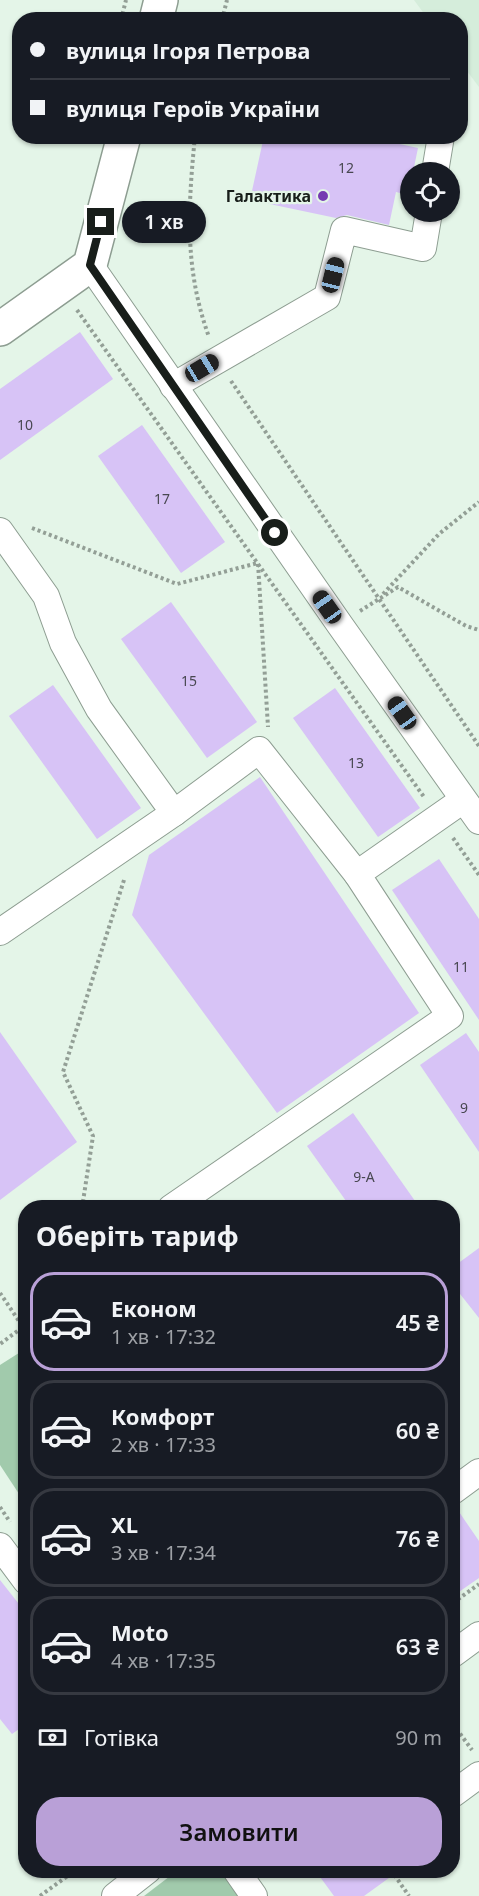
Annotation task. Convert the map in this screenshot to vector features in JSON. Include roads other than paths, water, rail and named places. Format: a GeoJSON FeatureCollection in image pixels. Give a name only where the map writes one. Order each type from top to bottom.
{"type":"FeatureCollection","features":[{"type":"Feature","properties":{"kind":"street"},"geometry":{"type":"LineString","coordinates":[[0,329],[90,265],[122,144]]}},
{"type":"Feature","properties":{"kind":"street"},"geometry":{"type":"LineString","coordinates":[[437,162],[440,144]]}},
{"type":"Feature","properties":{"kind":"street"},"geometry":{"type":"LineString","coordinates":[[173,386],[327,297],[344,230],[423,248],[427,222]]}},
{"type":"Feature","properties":{"kind":"street"},"geometry":{"type":"LineString","coordinates":[[90,265],[479,821]]}},
{"type":"Feature","properties":{"kind":"street"},"geometry":{"type":"LineString","coordinates":[[11,527],[46,596],[63,644],[99,709],[174,813]]}},
{"type":"Feature","properties":{"kind":"street"},"geometry":{"type":"LineString","coordinates":[[0,932],[174,813],[259,750],[357,874],[450,1016],[183,1200]]}},
{"type":"Feature","properties":{"kind":"street"},"geometry":{"type":"LineString","coordinates":[[357,874],[463,800]]}},
{"type":"Feature","properties":{"kind":"street"},"geometry":{"type":"LineString","coordinates":[[460,1486],[479,1472]]}},
{"type":"Feature","properties":{"kind":"street"},"geometry":{"type":"LineString","coordinates":[[0,1546],[18,1570]]}},
{"type":"Feature","properties":{"kind":"street"},"geometry":{"type":"LineString","coordinates":[[460,1649],[479,1635]]}},
{"type":"Feature","properties":{"kind":"street"},"geometry":{"type":"LineString","coordinates":[[460,1789],[479,1776]]}},
{"type":"Feature","properties":{"kind":"street"},"geometry":{"type":"LineString","coordinates":[[115,1896],[138,1878]]}},
{"type":"Feature","properties":{"kind":"street"},"geometry":{"type":"LineString","coordinates":[[242,1878],[254,1896]]}},
{"type":"Feature","properties":{"kind":"place","name":"Галактика"},"geometry":{"type":"Point","coordinates":[323,196]}}]}
